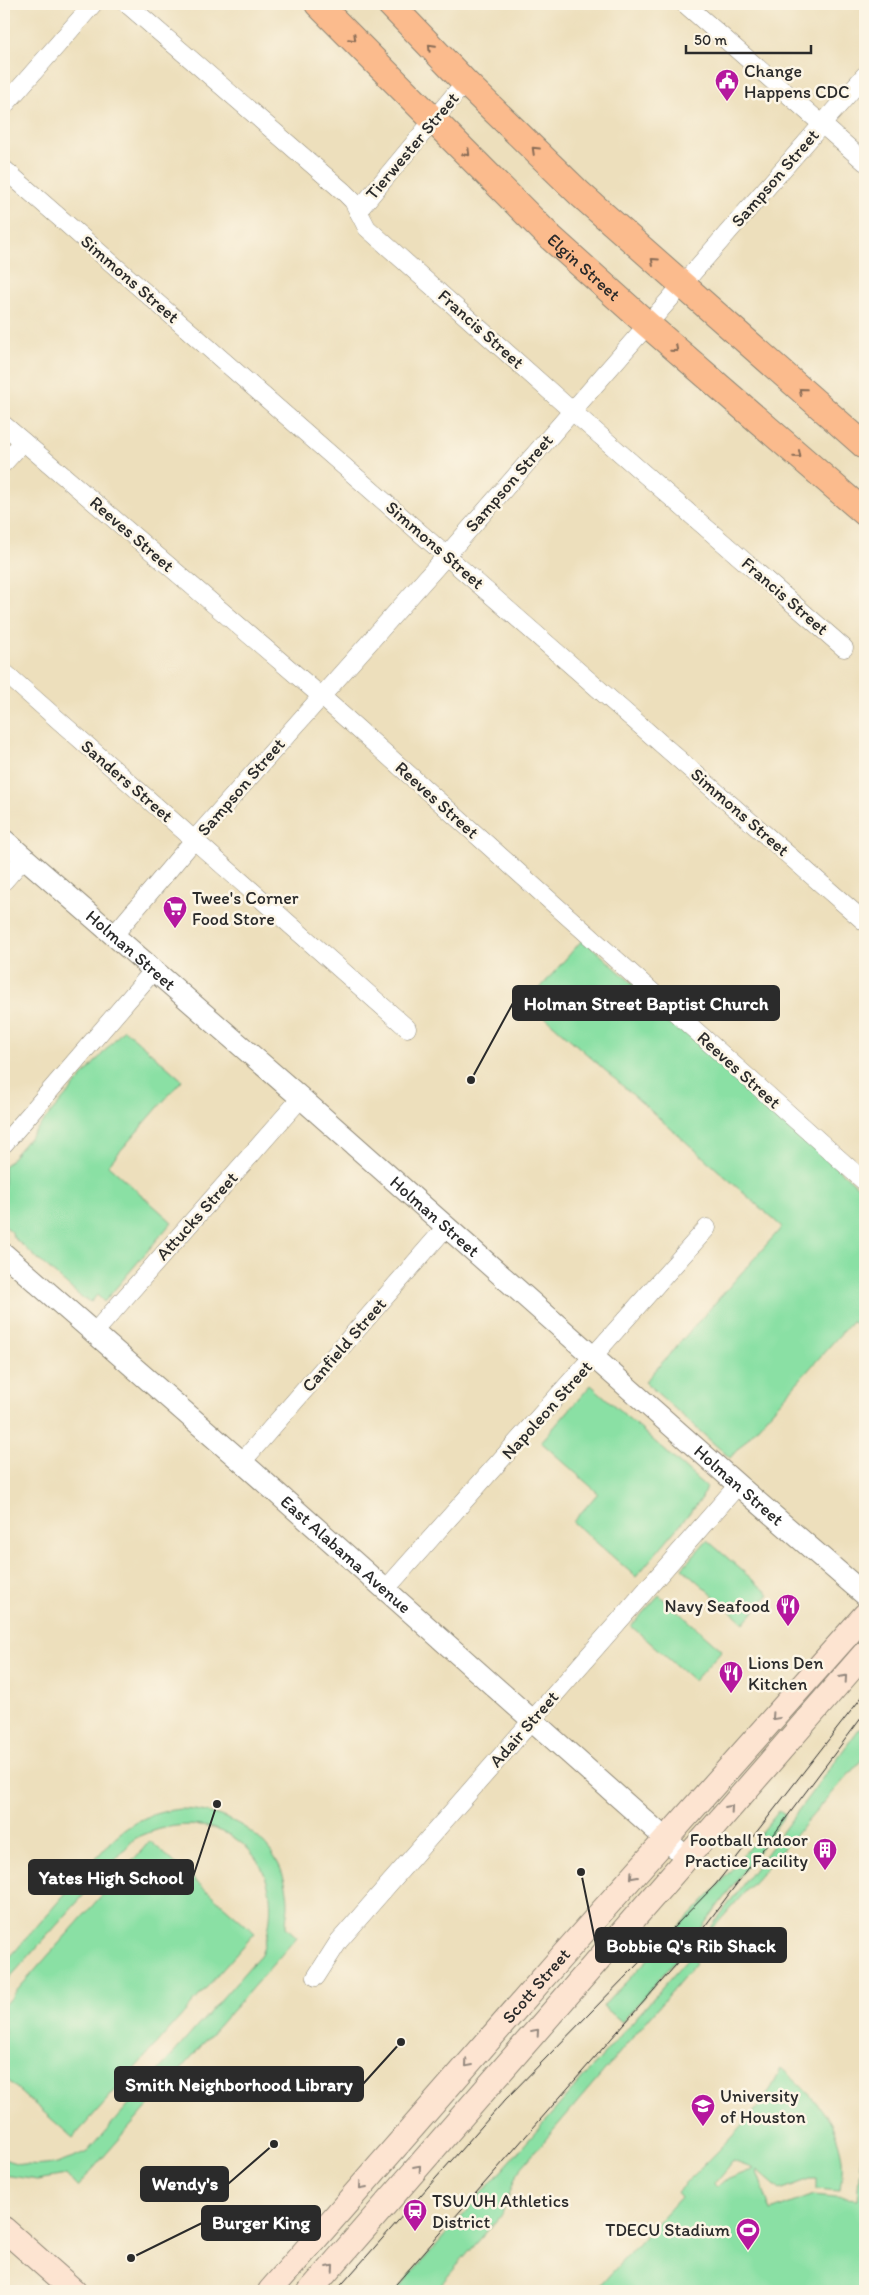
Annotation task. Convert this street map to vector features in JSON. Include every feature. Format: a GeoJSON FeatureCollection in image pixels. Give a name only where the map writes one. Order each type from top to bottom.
{"type":"FeatureCollection","features":[{"type":"Feature","properties":{"kind":"main road","name":"Elgin Street"},"geometry":{"type":"LineString","coordinates":[[318,4],[549,236],[647,324],[865,513]]}},
{"type":"Feature","properties":{"kind":"main road"},"geometry":{"type":"LineString","coordinates":[[390,4],[465,82],[580,194],[865,446]]}},
{"type":"Feature","properties":{"kind":"main road","name":"Scott Street"},"geometry":{"type":"LineString","coordinates":[[270,2291],[865,1615]]}},
{"type":"Feature","properties":{"kind":"main road","name":"Scott Street"},"geometry":{"type":"LineString","coordinates":[[310,2291],[865,1653]]}},
{"type":"Feature","properties":{"kind":"main road"},"geometry":{"type":"LineString","coordinates":[[496,2032],[518,2053]]}},
{"type":"Feature","properties":{"kind":"main road"},"geometry":{"type":"LineString","coordinates":[[328,2224],[351,2244]]}},
{"type":"Feature","properties":{"kind":"main road"},"geometry":{"type":"LineString","coordinates":[[4,2229],[74,2291]]}},
{"type":"Feature","properties":{"kind":"street"},"geometry":{"type":"LineString","coordinates":[[4,106],[93,4]]}},
{"type":"Feature","properties":{"kind":"street","name":"Francis Street"},"geometry":{"type":"LineString","coordinates":[[127,4],[344,192],[358,211],[367,228],[572,411],[844,648]]}},
{"type":"Feature","properties":{"kind":"street"},"geometry":{"type":"LineString","coordinates":[[685,4],[865,162]]}},
{"type":"Feature","properties":{"kind":"street","name":"Sampson Street"},"geometry":{"type":"LineString","coordinates":[[114,936],[194,840],[446,556],[865,76]]}},
{"type":"Feature","properties":{"kind":"street","name":"Tierwester Street"},"geometry":{"type":"LineString","coordinates":[[358,211],[465,82]]}},
{"type":"Feature","properties":{"kind":"street","name":"Simmons Street"},"geometry":{"type":"LineString","coordinates":[[4,169],[865,922]]}},
{"type":"Feature","properties":{"kind":"street","name":"Reeves Street"},"geometry":{"type":"LineString","coordinates":[[4,425],[321,696],[865,1182]]}},
{"type":"Feature","properties":{"kind":"street"},"geometry":{"type":"LineString","coordinates":[[4,463],[23,442]]}},
{"type":"Feature","properties":{"kind":"street","name":"Sanders Street"},"geometry":{"type":"LineString","coordinates":[[4,672],[407,1028]]}},
{"type":"Feature","properties":{"kind":"street","name":"Holman Street"},"geometry":{"type":"LineString","coordinates":[[4,840],[153,972],[301,1098],[865,1595]]}},
{"type":"Feature","properties":{"kind":"street"},"geometry":{"type":"LineString","coordinates":[[4,881],[24,858]]}},
{"type":"Feature","properties":{"kind":"street"},"geometry":{"type":"LineString","coordinates":[[4,1144],[153,972]]}},
{"type":"Feature","properties":{"kind":"street","name":"Attucks Street"},"geometry":{"type":"LineString","coordinates":[[93,1334],[301,1098]]}},
{"type":"Feature","properties":{"kind":"street","name":"Canfield Street"},"geometry":{"type":"LineString","coordinates":[[242,1462],[446,1227]]}},
{"type":"Feature","properties":{"kind":"street","name":"Napoleon Street"},"geometry":{"type":"LineString","coordinates":[[384,1590],[594,1357],[707,1228]]}},
{"type":"Feature","properties":{"kind":"street","name":"East Alabama Avenue"},"geometry":{"type":"LineString","coordinates":[[4,1254],[93,1334],[242,1462],[687,1858]]}},
{"type":"Feature","properties":{"kind":"street","name":"Adair Street"},"geometry":{"type":"LineString","coordinates":[[316,1977],[339,1941],[738,1485]]}},
{"type":"Feature","properties":{"kind":"green space"},"geometry":{"type":"Polygon","coordinates":[[[583,939],[865,1193],[865,1332],[852,1321],[730,1458],[645,1382],[782,1227],[528,1002],[583,939]]]}},
{"type":"Feature","properties":{"kind":"green space"},"geometry":{"type":"Polygon","coordinates":[[[124,1029],[182,1080],[108,1165],[172,1222],[104,1302],[97,1295],[91,1302],[83,1299],[13,1237],[12,1232],[4,1225],[4,1167],[124,1029]]]}},
{"type":"Feature","properties":{"kind":"green space"},"geometry":{"type":"Polygon","coordinates":[[[591,1385],[706,1487],[702,1498],[636,1577],[573,1522],[598,1493],[541,1442],[591,1385]]]}},
{"type":"Feature","properties":{"kind":"green space"},"geometry":{"type":"Polygon","coordinates":[[[707,1540],[769,1594],[744,1623],[682,1568],[707,1540]]]}},
{"type":"Feature","properties":{"kind":"green space"},"geometry":{"type":"Polygon","coordinates":[[[659,1595],[722,1650],[694,1681],[631,1626],[659,1595]]]}},
{"type":"Feature","properties":{"kind":"green space"},"geometry":{"type":"Polygon","coordinates":[[[865,1721],[865,1756],[707,1935],[691,1957],[696,1963],[517,2173],[502,2214],[435,2291],[396,2291],[685,1962],[865,1721]]]}},
{"type":"Feature","properties":{"kind":"green space"},"geometry":{"type":"Polygon","coordinates":[[[170,1810],[201,1811],[221,1816],[239,1824],[255,1835],[269,1849],[279,1866],[286,1885],[288,1907],[286,1927],[297,1937],[77,2187],[66,2175],[37,2180],[4,2175],[4,2159],[25,2165],[46,2165],[67,2160],[87,2152],[261,1954],[270,1921],[269,1891],[260,1866],[244,1846],[223,1832],[196,1825],[166,1828],[134,1839],[4,1984],[4,1964],[111,1841],[126,1828],[142,1819],[170,1810]]]}},
{"type":"Feature","properties":{"kind":"green space"},"geometry":{"type":"Polygon","coordinates":[[[779,1811],[785,1815],[691,1942],[622,2022],[603,2006],[718,1886],[779,1811]]]}},
{"type":"Feature","properties":{"kind":"green space"},"geometry":{"type":"Polygon","coordinates":[[[150,1841],[255,1933],[73,2138],[4,2077],[4,2005],[150,1841]]]}},
{"type":"Feature","properties":{"kind":"green space","name":"TDECU Stadium"},"geometry":{"type":"Polygon","coordinates":[[[781,2068],[821,2108],[835,2132],[842,2160],[842,2168],[840,2191],[817,2189],[817,2179],[810,2179],[780,2190],[756,2169],[771,2211],[813,2195],[857,2199],[863,2134],[861,2118],[865,2118],[865,2291],[595,2291],[681,2197],[677,2192],[735,2133],[763,2100],[781,2068]],[[733,2161],[714,2184],[717,2187],[724,2181],[754,2169],[733,2161]]]}},
{"type":"Feature","properties":{"kind":"tram line"},"geometry":{"type":"LineString","coordinates":[[336,2291],[505,2100],[716,1884],[865,1693]]}},
{"type":"Feature","properties":{"kind":"tram line"},"geometry":{"type":"LineString","coordinates":[[390,2291],[675,1966],[865,1713]]}},
{"type":"Feature","properties":{"kind":"place","name":"Change Happens CDC"},"geometry":{"type":"Point","coordinates":[727,102]}},
{"type":"Feature","properties":{"kind":"place","name":"Twee's Corner Food Store"},"geometry":{"type":"Point","coordinates":[175,929]}},
{"type":"Feature","properties":{"kind":"place","name":"Holman Street Baptist Church"},"geometry":{"type":"Point","coordinates":[471,1080]}},
{"type":"Feature","properties":{"kind":"place","name":"Navy Seafood"},"geometry":{"type":"Point","coordinates":[788,1627]}},
{"type":"Feature","properties":{"kind":"place","name":"Lions Den Kitchen"},"geometry":{"type":"Point","coordinates":[731,1694]}},
{"type":"Feature","properties":{"kind":"place","name":"Yates High School"},"geometry":{"type":"Point","coordinates":[217,1804]}},
{"type":"Feature","properties":{"kind":"place","name":"Football Indoor Practice Facility"},"geometry":{"type":"Point","coordinates":[825,1871]}},
{"type":"Feature","properties":{"kind":"place","name":"Bobbie Q's Rib Shack"},"geometry":{"type":"Point","coordinates":[581,1872]}},
{"type":"Feature","properties":{"kind":"place","name":"Smith Neighborhood Library"},"geometry":{"type":"Point","coordinates":[401,2042]}},
{"type":"Feature","properties":{"kind":"place","name":"University of Houston"},"geometry":{"type":"Point","coordinates":[703,2127]}},
{"type":"Feature","properties":{"kind":"place","name":"Wendy's"},"geometry":{"type":"Point","coordinates":[274,2144]}},
{"type":"Feature","properties":{"kind":"place","name":"TSU/UH Athletics District"},"geometry":{"type":"Point","coordinates":[415,2232]}},
{"type":"Feature","properties":{"kind":"place","name":"TDECU Stadium"},"geometry":{"type":"Point","coordinates":[748,2251]}},
{"type":"Feature","properties":{"kind":"place","name":"Burger King"},"geometry":{"type":"Point","coordinates":[131,2258]}}]}
